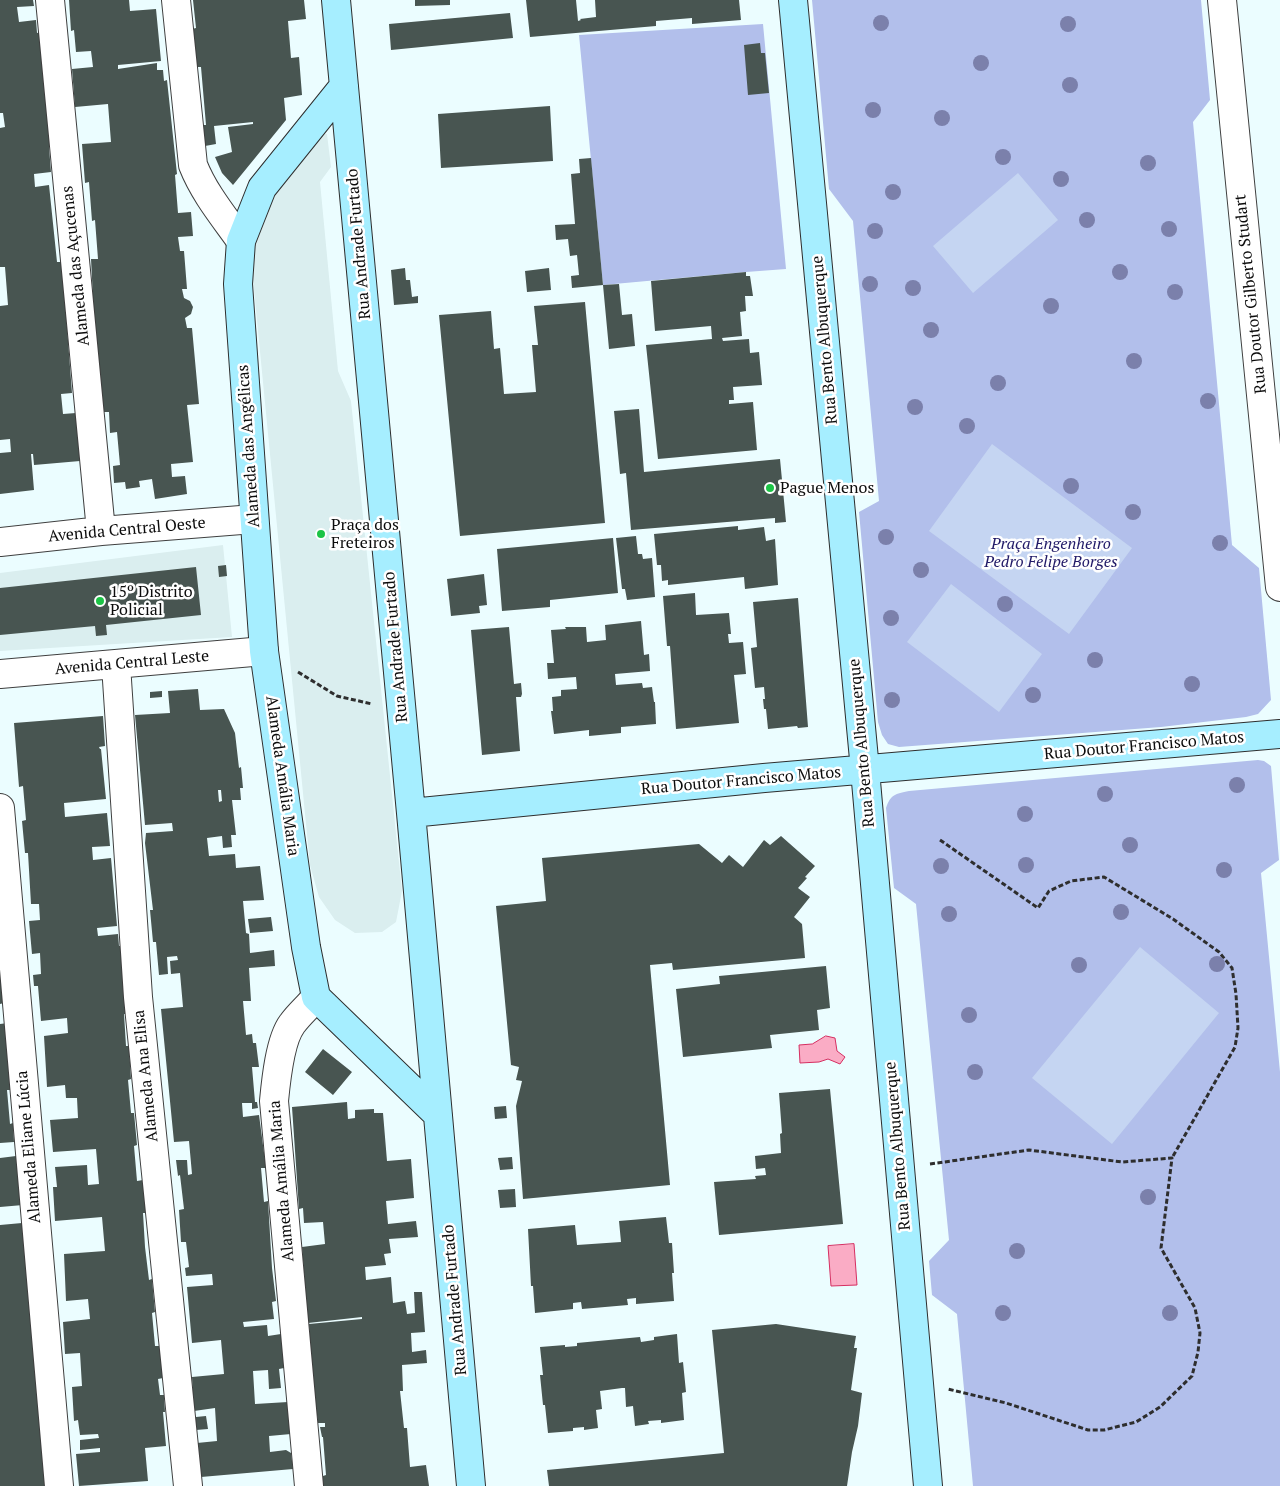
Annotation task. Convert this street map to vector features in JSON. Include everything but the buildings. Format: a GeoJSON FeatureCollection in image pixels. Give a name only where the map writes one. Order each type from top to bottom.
{"type":"FeatureCollection","features":[{"type":"Feature","properties":{"kind":"street","name":"Alameda das Açucenas"},"geometry":{"type":"LineString","coordinates":[[50,0],[101,531]]}},
{"type":"Feature","properties":{"kind":"street"},"geometry":{"type":"LineString","coordinates":[[176,0],[192,166],[209,197],[241,241]]}},
{"type":"Feature","properties":{"kind":"street","name":"Rua Andrade Furtado"},"geometry":{"type":"LineString","coordinates":[[336,0],[412,813],[471,1486]]}},
{"type":"Feature","properties":{"kind":"street","name":"Rua Bento Albuquerque"},"geometry":{"type":"LineString","coordinates":[[793,0],[865,770],[928,1486]]}},
{"type":"Feature","properties":{"kind":"street","name":"Rua Doutor Gilberto Studart"},"geometry":{"type":"LineString","coordinates":[[1222,0],[1280,587]]}},
{"type":"Feature","properties":{"kind":"street","name":"Alameda das Angélicas"},"geometry":{"type":"LineString","coordinates":[[264,651],[238,284],[241,241],[262,188],[344,86]]}},
{"type":"Feature","properties":{"kind":"street","name":"Avenida Central Oeste"},"geometry":{"type":"LineString","coordinates":[[0,542],[101,531],[254,519]]}},
{"type":"Feature","properties":{"kind":"street","name":"Avenida Central Leste"},"geometry":{"type":"LineString","coordinates":[[0,674],[264,651]]}},
{"type":"Feature","properties":{"kind":"street","name":"Alameda Amália Maria"},"geometry":{"type":"LineString","coordinates":[[264,651],[305,937],[316,997],[291,1025],[281,1051],[274,1101],[309,1486]]}},
{"type":"Feature","properties":{"kind":"street","name":"Alameda Ana Elisa"},"geometry":{"type":"LineString","coordinates":[[116,665],[138,997],[188,1486]]}},
{"type":"Feature","properties":{"kind":"street","name":"Rua Doutor Francisco Matos"},"geometry":{"type":"LineString","coordinates":[[412,813],[754,779],[1280,734]]}},
{"type":"Feature","properties":{"kind":"street","name":"Alameda Eliane Lúcia"},"geometry":{"type":"LineString","coordinates":[[0,808],[59,1486]]}},
{"type":"Feature","properties":{"kind":"street"},"geometry":{"type":"LineString","coordinates":[[316,997],[438,1114]]}},
{"type":"Feature","properties":{"kind":"path"},"geometry":{"type":"LineString","coordinates":[[264,651],[338,696],[373,704]]}},
{"type":"Feature","properties":{"kind":"path"},"geometry":{"type":"LineString","coordinates":[[919,1382],[1006,1403],[1088,1430],[1104,1430],[1136,1422],[1160,1407],[1192,1376],[1198,1352],[1200,1333],[1195,1308],[1161,1248],[1172,1158],[1234,1047],[1238,1028],[1232,968],[1219,952],[1174,920],[1104,877],[1071,881],[1049,891],[1038,908],[940,840]]}},
{"type":"Feature","properties":{"kind":"path"},"geometry":{"type":"LineString","coordinates":[[900,1168],[1029,1150],[1122,1162],[1172,1158]]}},
{"type":"Feature","properties":{"kind":"green space","name":"Praça Engenheiro Pedro Felipe Borges"},"geometry":{"type":"Polygon","coordinates":[[[812,0],[1201,0],[1210,100],[1193,122],[1232,545],[1259,568],[1271,700],[1258,714],[1161,727],[899,747],[888,744],[882,735],[878,722],[859,512],[879,501],[853,221],[829,189],[812,0]]]}},
{"type":"Feature","properties":{"kind":"green space"},"geometry":{"type":"Polygon","coordinates":[[[763,24],[786,269],[603,285],[579,35],[763,24]]]}},
{"type":"Feature","properties":{"kind":"green space"},"geometry":{"type":"Polygon","coordinates":[[[1018,173],[1058,220],[973,293],[933,246],[1018,173]]]}},
{"type":"Feature","properties":{"kind":"green space"},"geometry":{"type":"Polygon","coordinates":[[[992,444],[1132,548],[1069,634],[929,531],[992,444]]]}},
{"type":"Feature","properties":{"kind":"green space"},"geometry":{"type":"Polygon","coordinates":[[[951,584],[1042,654],[999,712],[907,642],[951,584]]]}},
{"type":"Feature","properties":{"kind":"green space"},"geometry":{"type":"Polygon","coordinates":[[[1258,760],[1264,761],[1271,766],[1279,860],[1261,873],[1280,1072],[1280,1486],[973,1486],[957,1314],[932,1295],[929,1261],[949,1240],[916,904],[894,888],[886,808],[894,795],[909,791],[1258,760]]]}},
{"type":"Feature","properties":{"kind":"green space"},"geometry":{"type":"Polygon","coordinates":[[[1140,947],[1219,1013],[1112,1144],[1032,1078],[1140,947]]]}},
{"type":"Feature","properties":{"kind":"shaded area","name":"Praça dos Freteiros"},"geometry":{"type":"Polygon","coordinates":[[[319,133],[327,134],[331,167],[320,182],[338,371],[351,401],[402,891],[396,922],[382,932],[355,933],[335,920],[319,897],[310,865],[251,259],[266,200],[319,133]]]}},
{"type":"Feature","properties":{"kind":"shaded area"},"geometry":{"type":"Polygon","coordinates":[[[223,545],[232,637],[0,651],[0,573],[223,545]]]}},
{"type":"Feature","properties":{"kind":"shaded area"},"geometry":{"type":"Polygon","coordinates":[[[826,1036],[835,1038],[837,1051],[845,1057],[840,1064],[828,1059],[819,1062],[800,1063],[799,1045],[812,1044],[826,1036]]]}},
{"type":"Feature","properties":{"kind":"shaded area"},"geometry":{"type":"Polygon","coordinates":[[[854,1244],[857,1285],[831,1286],[828,1246],[854,1244]]]}},
{"type":"Feature","properties":{"kind":"place","name":"Pague Menos"},"geometry":{"type":"Point","coordinates":[770,488]}},
{"type":"Feature","properties":{"kind":"place","name":"Praça dos Freteiros"},"geometry":{"type":"Point","coordinates":[321,534]}},
{"type":"Feature","properties":{"kind":"place","name":"15º Distrito Policial"},"geometry":{"type":"Point","coordinates":[100,601]}}]}
